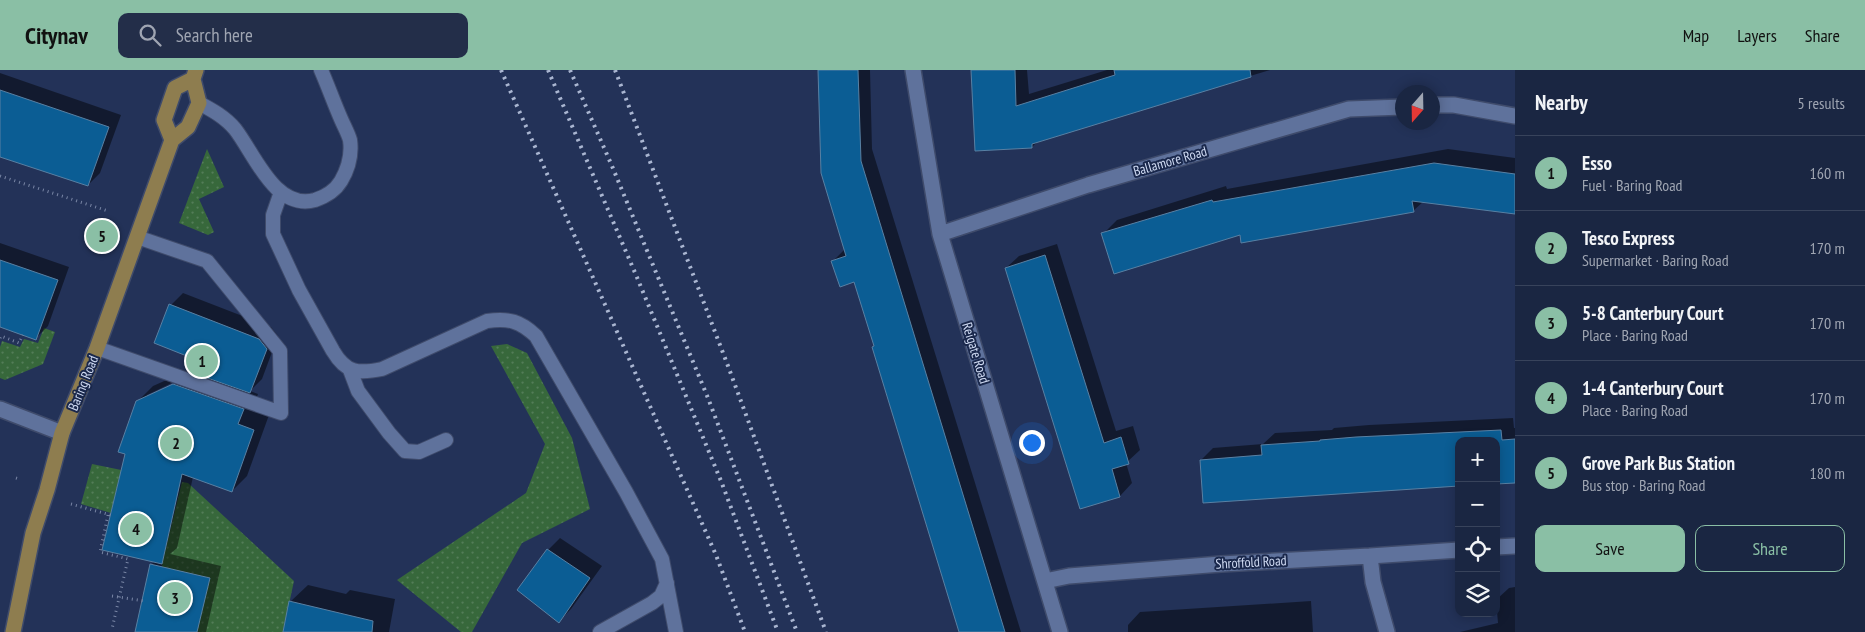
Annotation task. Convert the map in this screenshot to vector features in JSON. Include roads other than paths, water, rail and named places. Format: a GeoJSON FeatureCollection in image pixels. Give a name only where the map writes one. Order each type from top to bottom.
{"type":"FeatureCollection","features":[{"type":"Feature","properties":{"kind":"main road"},"geometry":{"type":"LineString","coordinates":[[172,140],[164,120],[165,114],[175,88],[194,74],[199,102]]}},
{"type":"Feature","properties":{"kind":"main road","name":"Baring Road"},"geometry":{"type":"LineString","coordinates":[[13,632],[34,533],[62,433],[97,348],[172,140],[188,127],[199,102]]}},
{"type":"Feature","properties":{"kind":"street","name":"Reigate Road"},"geometry":{"type":"LineString","coordinates":[[912,70],[940,234],[1060,632]]}},
{"type":"Feature","properties":{"kind":"street"},"geometry":{"type":"LineString","coordinates":[[1440,106],[1454,105],[1515,116]]}},
{"type":"Feature","properties":{"kind":"street","name":"Ballamore Road"},"geometry":{"type":"LineString","coordinates":[[940,234],[1088,185],[1349,108],[1395,107]]}},
{"type":"Feature","properties":{"kind":"street"},"geometry":{"type":"LineString","coordinates":[[0,409],[62,433]]}},
{"type":"Feature","properties":{"kind":"street"},"geometry":{"type":"LineString","coordinates":[[1500,547],[1515,546]]}},
{"type":"Feature","properties":{"kind":"street","name":"Shroffold Road"},"geometry":{"type":"LineString","coordinates":[[1045,582],[1069,576],[1221,564],[1455,550]]}},
{"type":"Feature","properties":{"kind":"street"},"geometry":{"type":"LineString","coordinates":[[1370,556],[1373,582],[1388,632]]}},
{"type":"Feature","properties":{"kind":"lane"},"geometry":{"type":"LineString","coordinates":[[199,102],[221,116],[235,129],[260,170],[280,192],[296,199],[310,201],[325,197],[337,188],[344,176],[349,159],[350,140],[321,70]]}},
{"type":"Feature","properties":{"kind":"lane"},"geometry":{"type":"LineString","coordinates":[[280,192],[273,215],[273,234],[300,290],[333,351],[339,360],[350,370],[358,392],[405,451],[419,452],[446,440]]}},
{"type":"Feature","properties":{"kind":"lane"},"geometry":{"type":"LineString","coordinates":[[97,348],[281,414],[280,351],[207,261],[137,236]]}},
{"type":"Feature","properties":{"kind":"lane"},"geometry":{"type":"LineString","coordinates":[[350,370],[367,372],[382,369],[487,321],[500,319],[516,321],[526,327],[536,336],[644,524],[662,559],[676,632]]}},
{"type":"Feature","properties":{"kind":"lane"},"geometry":{"type":"LineString","coordinates":[[600,632],[652,603],[661,596],[667,583]]}},
{"type":"Feature","properties":{"kind":"railway"},"geometry":{"type":"LineString","coordinates":[[501,70],[716,555],[745,632]]}},
{"type":"Feature","properties":{"kind":"railway"},"geometry":{"type":"LineString","coordinates":[[548,70],[636,275],[721,481],[778,632]]}},
{"type":"Feature","properties":{"kind":"railway"},"geometry":{"type":"LineString","coordinates":[[570,70],[708,398],[797,632]]}},
{"type":"Feature","properties":{"kind":"railway"},"geometry":{"type":"LineString","coordinates":[[615,70],[728,366],[826,632]]}},
{"type":"Feature","properties":{"kind":"place","name":"Grove Park Bus Station"},"geometry":{"type":"Point","coordinates":[102,236]}},
{"type":"Feature","properties":{"kind":"place","name":"Esso"},"geometry":{"type":"Point","coordinates":[202,361]}},
{"type":"Feature","properties":{"kind":"place","name":"Tesco Express"},"geometry":{"type":"Point","coordinates":[176,443]}},
{"type":"Feature","properties":{"kind":"place","name":"1-4 Canterbury Court"},"geometry":{"type":"Point","coordinates":[136,529]}},
{"type":"Feature","properties":{"kind":"place","name":"5-8 Canterbury Court"},"geometry":{"type":"Point","coordinates":[175,598]}}]}
